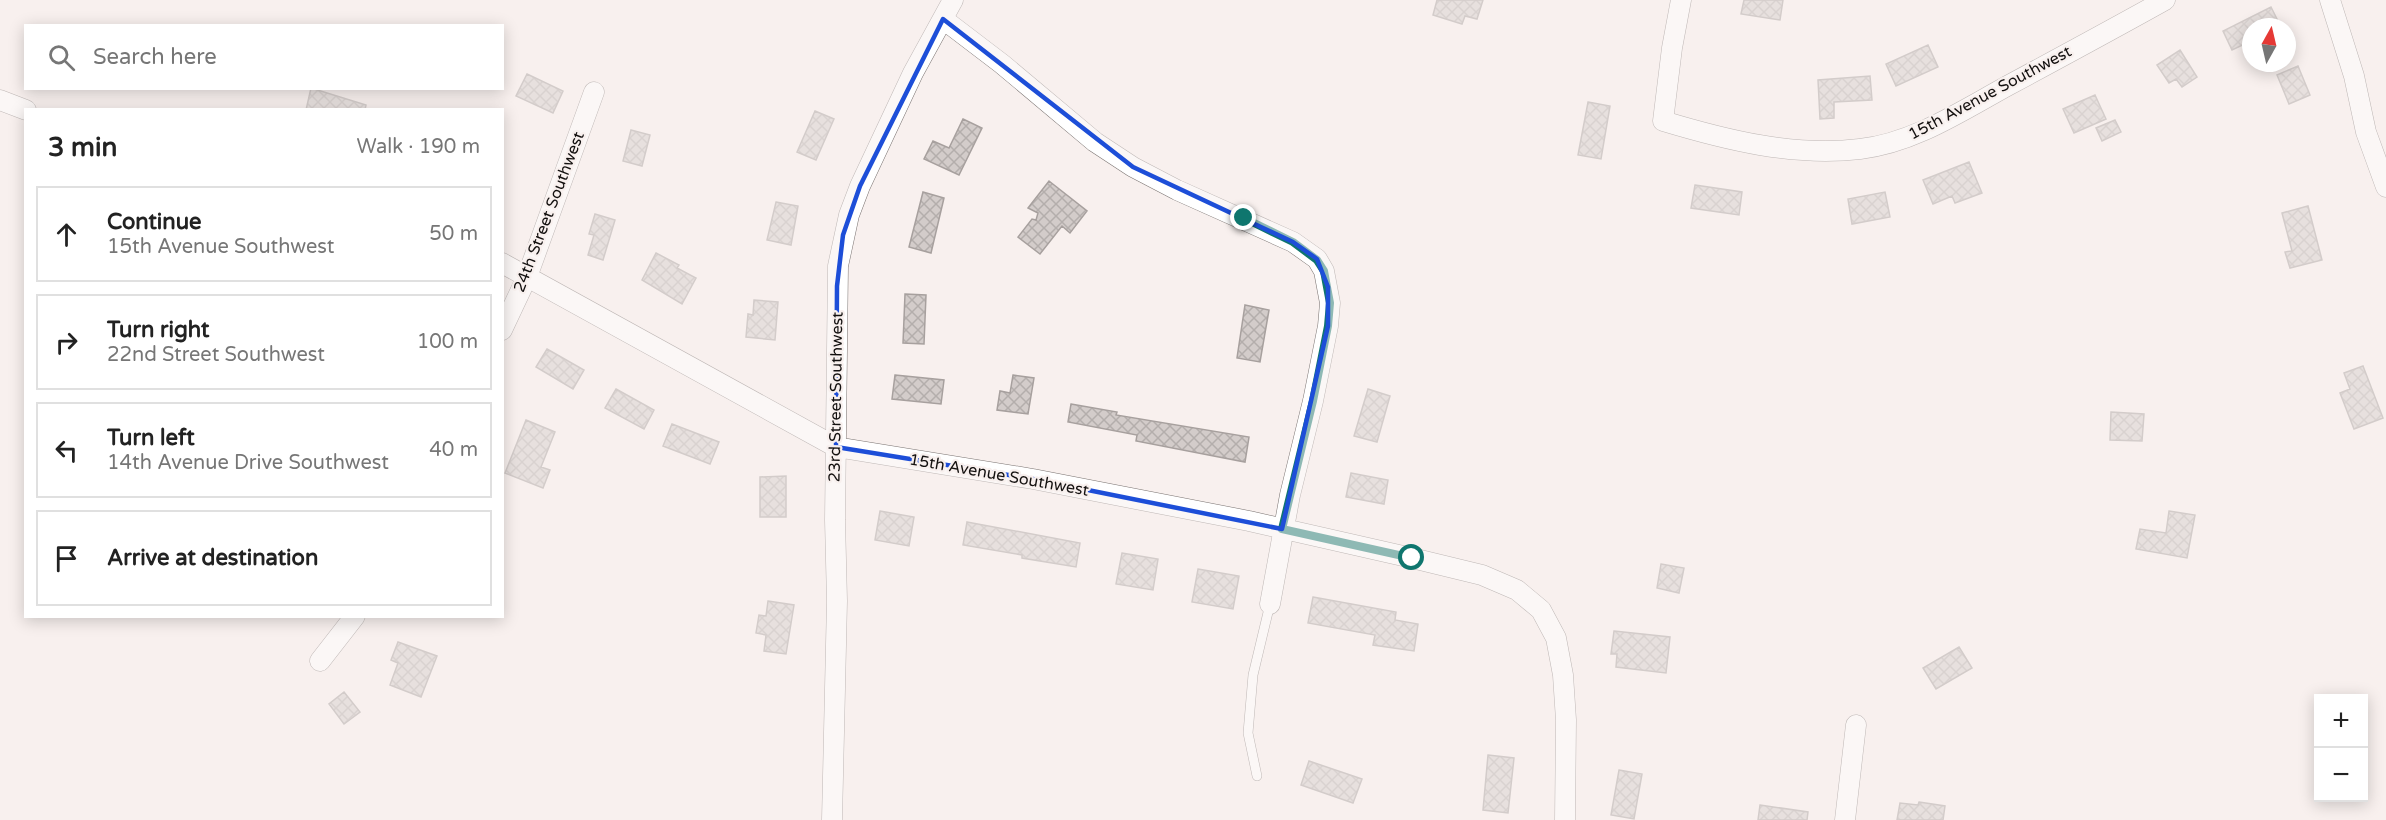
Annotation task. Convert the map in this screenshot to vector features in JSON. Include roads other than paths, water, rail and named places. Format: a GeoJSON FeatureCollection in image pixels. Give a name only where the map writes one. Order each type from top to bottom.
{"type":"FeatureCollection","features":[{"type":"Feature","properties":{"kind":"street","name":"23rd Street Southwest"},"geometry":{"type":"LineString","coordinates":[[832,820],[837,601],[837,286],[843,235],[860,186],[913,74],[953,0]]}},
{"type":"Feature","properties":{"kind":"street","name":"15th Avenue Southwest"},"geometry":{"type":"LineString","coordinates":[[1681,0],[1672,48],[1663,121],[1707,134],[1772,146],[1859,150],[1883,145],[1935,125],[2165,0]]}},
{"type":"Feature","properties":{"kind":"street"},"geometry":{"type":"LineString","coordinates":[[2330,0],[2354,76],[2366,132],[2386,187]]}},
{"type":"Feature","properties":{"kind":"street"},"geometry":{"type":"LineString","coordinates":[[943,19],[1002,64],[1095,142],[1177,190],[1293,242],[1317,260],[1324,271],[1330,303],[1328,326],[1282,529],[1270,604]]}},
{"type":"Feature","properties":{"kind":"street","name":"24th Street Southwest"},"geometry":{"type":"LineString","coordinates":[[504,326],[526,277],[594,92]]}},
{"type":"Feature","properties":{"kind":"street"},"geometry":{"type":"LineString","coordinates":[[0,100],[24,109]]}},
{"type":"Feature","properties":{"kind":"street","name":"15th Avenue Southwest"},"geometry":{"type":"LineString","coordinates":[[504,264],[836,447],[1033,479],[1282,529],[1482,575],[1517,590],[1530,599],[1550,623],[1556,638],[1563,675],[1566,720],[1565,820]]}},
{"type":"Feature","properties":{"kind":"street"},"geometry":{"type":"LineString","coordinates":[[320,661],[353,618]]}},
{"type":"Feature","properties":{"kind":"street"},"geometry":{"type":"LineString","coordinates":[[1845,820],[1856,725]]}},
{"type":"Feature","properties":{"kind":"lane"},"geometry":{"type":"LineString","coordinates":[[1257,776],[1248,733],[1253,675],[1270,604]]}}]}
